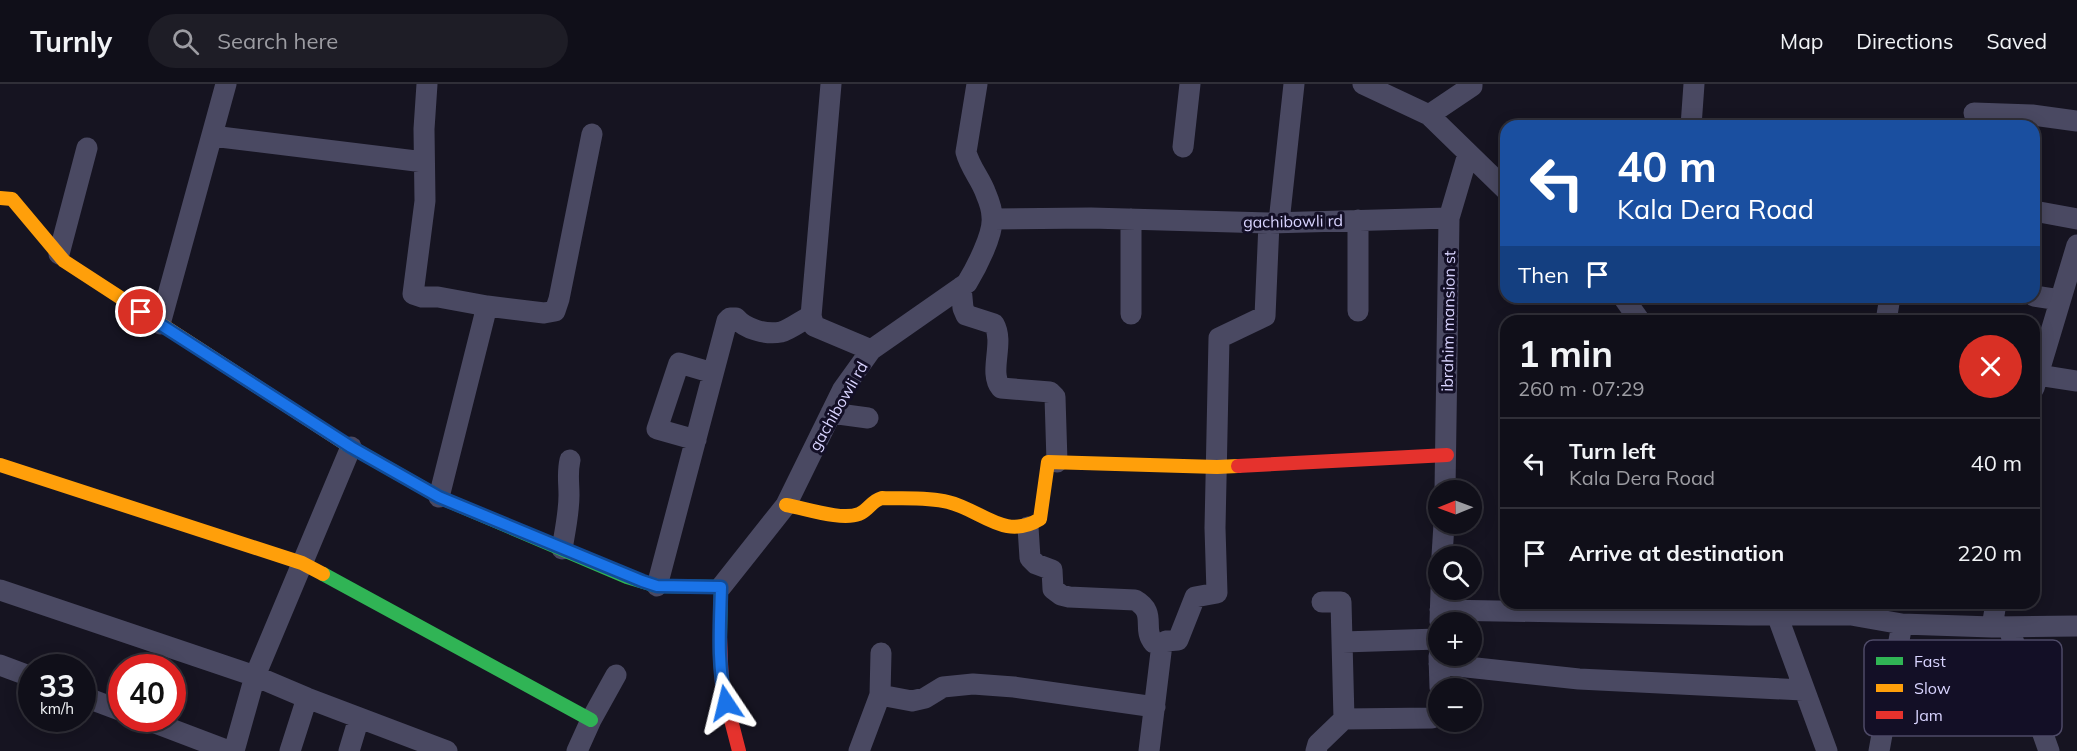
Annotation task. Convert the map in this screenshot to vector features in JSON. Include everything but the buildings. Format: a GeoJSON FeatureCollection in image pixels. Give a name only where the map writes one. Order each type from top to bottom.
{"type":"FeatureCollection","features":[{"type":"Feature","properties":{"kind":"street"},"geometry":{"type":"LineString","coordinates":[[160,324],[226,84]]}},
{"type":"Feature","properties":{"kind":"street"},"geometry":{"type":"LineString","coordinates":[[427,84],[424,129],[425,201],[413,294],[422,297],[438,297],[544,314],[555,311],[560,299],[592,134]]}},
{"type":"Feature","properties":{"kind":"street"},"geometry":{"type":"LineString","coordinates":[[831,84],[811,316],[814,326],[871,350]]}},
{"type":"Feature","properties":{"kind":"street"},"geometry":{"type":"LineString","coordinates":[[977,84],[966,152],[969,163],[986,193],[993,219]]}},
{"type":"Feature","properties":{"kind":"street"},"geometry":{"type":"LineString","coordinates":[[1183,147],[1190,84]]}},
{"type":"Feature","properties":{"kind":"street"},"geometry":{"type":"LineString","coordinates":[[1028,527],[1030,558],[1036,564],[1052,570],[1053,589],[1069,597],[1135,600],[1148,611],[1149,637],[1154,643],[1162,644],[1166,641],[1178,640],[1196,597],[1217,593],[1219,338],[1265,316],[1274,222],[1294,84]]}},
{"type":"Feature","properties":{"kind":"street"},"geometry":{"type":"LineString","coordinates":[[1363,84],[1399,93],[1429,115],[1500,182]]}},
{"type":"Feature","properties":{"kind":"street"},"geometry":{"type":"LineString","coordinates":[[1429,115],[1472,84]]}},
{"type":"Feature","properties":{"kind":"street"},"geometry":{"type":"LineString","coordinates":[[1691,120],[1694,84]]}},
{"type":"Feature","properties":{"kind":"street"},"geometry":{"type":"LineString","coordinates":[[1974,113],[2032,115],[2077,121]]}},
{"type":"Feature","properties":{"kind":"street"},"geometry":{"type":"LineString","coordinates":[[212,136],[424,162]]}},
{"type":"Feature","properties":{"kind":"street"},"geometry":{"type":"LineString","coordinates":[[59,254],[87,148]]}},
{"type":"Feature","properties":{"kind":"street","name":"ibrahim mansion st"},"geometry":{"type":"LineString","coordinates":[[1446,480],[1449,218],[1468,154]]}},
{"type":"Feature","properties":{"kind":"street"},"geometry":{"type":"LineString","coordinates":[[0,198],[12,199],[64,261],[351,447],[439,497],[627,577],[657,586],[721,587],[719,654],[722,685],[739,751]]}},
{"type":"Feature","properties":{"kind":"street"},"geometry":{"type":"LineString","coordinates":[[2040,212],[2077,219]]}},
{"type":"Feature","properties":{"kind":"street","name":"gachibowli rd"},"geometry":{"type":"LineString","coordinates":[[721,587],[786,505],[843,389],[871,350],[967,283],[983,255],[993,219],[1274,222],[1449,218]]}},
{"type":"Feature","properties":{"kind":"street"},"geometry":{"type":"LineString","coordinates":[[1131,219],[1131,314]]}},
{"type":"Feature","properties":{"kind":"street"},"geometry":{"type":"LineString","coordinates":[[1358,220],[1358,311]]}},
{"type":"Feature","properties":{"kind":"street"},"geometry":{"type":"LineString","coordinates":[[2040,368],[2077,245]]}},
{"type":"Feature","properties":{"kind":"street"},"geometry":{"type":"LineString","coordinates":[[962,286],[963,308],[966,315],[994,324],[997,329],[999,336],[996,375],[1001,388],[1050,392],[1055,397],[1057,462]]}},
{"type":"Feature","properties":{"kind":"street"},"geometry":{"type":"LineString","coordinates":[[2040,297],[2060,300]]}},
{"type":"Feature","properties":{"kind":"street"},"geometry":{"type":"LineString","coordinates":[[439,497],[487,306]]}},
{"type":"Feature","properties":{"kind":"street"},"geometry":{"type":"LineString","coordinates":[[657,586],[723,333],[730,318],[736,318],[742,325],[765,332],[777,332],[784,331],[811,316]]}},
{"type":"Feature","properties":{"kind":"street"},"geometry":{"type":"LineString","coordinates":[[696,440],[657,429],[679,363],[713,373]]}},
{"type":"Feature","properties":{"kind":"street"},"geometry":{"type":"LineString","coordinates":[[2040,382],[2077,381]]}},
{"type":"Feature","properties":{"kind":"street"},"geometry":{"type":"LineString","coordinates":[[831,412],[868,418]]}},
{"type":"Feature","properties":{"kind":"street"},"geometry":{"type":"LineString","coordinates":[[234,751],[255,676],[351,447]]}},
{"type":"Feature","properties":{"kind":"street"},"geometry":{"type":"LineString","coordinates":[[786,505],[844,515],[858,514],[874,500],[882,498],[948,502],[963,506],[997,525],[1028,527],[1040,519],[1048,462],[1217,466],[1447,455]]}},
{"type":"Feature","properties":{"kind":"street"},"geometry":{"type":"LineString","coordinates":[[561,549],[568,511],[567,474],[570,460]]}},
{"type":"Feature","properties":{"kind":"street"},"geometry":{"type":"LineString","coordinates":[[0,465],[302,563],[591,720]]}},
{"type":"Feature","properties":{"kind":"street"},"geometry":{"type":"LineString","coordinates":[[0,590],[255,676],[359,718],[410,745],[447,751]]}},
{"type":"Feature","properties":{"kind":"street"},"geometry":{"type":"LineString","coordinates":[[1322,602],[1341,602],[1344,719]]}},
{"type":"Feature","properties":{"kind":"street"},"geometry":{"type":"LineString","coordinates":[[1440,608],[1500,608]]}},
{"type":"Feature","properties":{"kind":"street"},"geometry":{"type":"LineString","coordinates":[[1827,751],[1774,609],[1851,615],[1902,624],[2000,627],[2077,626]]}},
{"type":"Feature","properties":{"kind":"street"},"geometry":{"type":"LineString","coordinates":[[1997,609],[2000,627],[2010,640]]}},
{"type":"Feature","properties":{"kind":"street"},"geometry":{"type":"LineString","coordinates":[[1899,640],[1902,624]]}},
{"type":"Feature","properties":{"kind":"street"},"geometry":{"type":"LineString","coordinates":[[1343,642],[1428,639]]}},
{"type":"Feature","properties":{"kind":"street"},"geometry":{"type":"LineString","coordinates":[[1149,751],[1162,644]]}},
{"type":"Feature","properties":{"kind":"street"},"geometry":{"type":"LineString","coordinates":[[859,751],[880,695],[881,653]]}},
{"type":"Feature","properties":{"kind":"street"},"geometry":{"type":"LineString","coordinates":[[0,665],[18,672]]}},
{"type":"Feature","properties":{"kind":"street"},"geometry":{"type":"LineString","coordinates":[[1482,666],[1579,679],[1803,690]]}},
{"type":"Feature","properties":{"kind":"street"},"geometry":{"type":"LineString","coordinates":[[577,751],[616,675]]}},
{"type":"Feature","properties":{"kind":"street"},"geometry":{"type":"LineString","coordinates":[[880,695],[912,701],[925,698],[943,687],[974,684],[1014,687],[1155,707]]}},
{"type":"Feature","properties":{"kind":"street"},"geometry":{"type":"LineString","coordinates":[[290,751],[307,698]]}},
{"type":"Feature","properties":{"kind":"street"},"geometry":{"type":"LineString","coordinates":[[349,751],[359,718]]}},
{"type":"Feature","properties":{"kind":"street"},"geometry":{"type":"LineString","coordinates":[[1316,751],[1318,744],[1344,719],[1428,718]]}},
{"type":"Feature","properties":{"kind":"street"},"geometry":{"type":"LineString","coordinates":[[179,732],[229,751]]}},
{"type":"Feature","properties":{"kind":"street"},"geometry":{"type":"LineString","coordinates":[[1879,751],[1882,736]]}},
{"type":"Feature","properties":{"kind":"street"},"geometry":{"type":"LineString","coordinates":[[2044,736],[2049,751]]}},
{"type":"Feature","properties":{"kind":"traffic: fast"},"geometry":{"type":"LineString","coordinates":[[344,443],[439,497],[627,577],[657,586],[721,587],[720,637]]}},
{"type":"Feature","properties":{"kind":"traffic: fast"},"geometry":{"type":"LineString","coordinates":[[323,574],[591,720]]}},
{"type":"Feature","properties":{"kind":"traffic: slow"},"geometry":{"type":"LineString","coordinates":[[0,198],[12,199],[64,261],[344,443]]}},
{"type":"Feature","properties":{"kind":"traffic: slow"},"geometry":{"type":"LineString","coordinates":[[786,505],[833,515],[851,516],[859,514],[882,498],[932,499],[960,506],[993,522],[1015,527],[1040,519],[1048,462],[1238,466]]}},
{"type":"Feature","properties":{"kind":"traffic: slow"},"geometry":{"type":"LineString","coordinates":[[0,465],[302,563],[323,574]]}},
{"type":"Feature","properties":{"kind":"traffic: jam"},"geometry":{"type":"LineString","coordinates":[[1238,466],[1447,455]]}},
{"type":"Feature","properties":{"kind":"traffic: jam"},"geometry":{"type":"LineString","coordinates":[[720,637],[722,685],[739,751]]}},
{"type":"Feature","properties":{"kind":"route"},"geometry":{"type":"LineString","coordinates":[[141,312],[351,447],[439,497],[627,577],[657,586],[721,587],[719,654],[726,703]]}}]}
